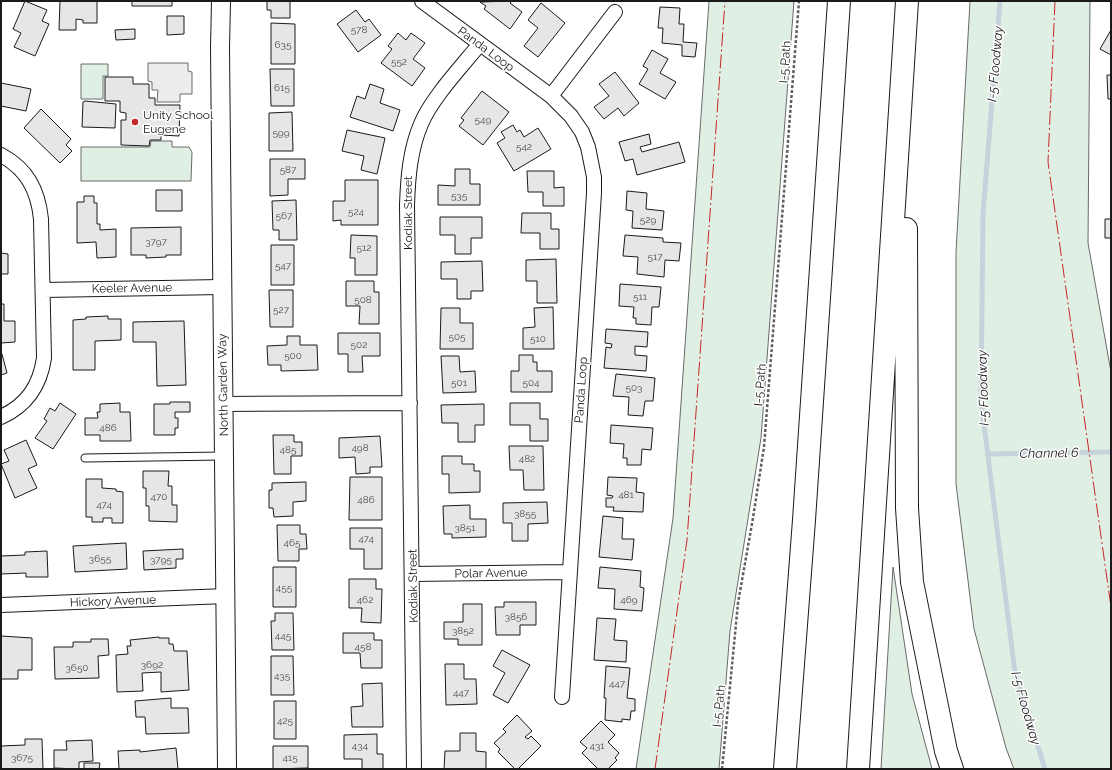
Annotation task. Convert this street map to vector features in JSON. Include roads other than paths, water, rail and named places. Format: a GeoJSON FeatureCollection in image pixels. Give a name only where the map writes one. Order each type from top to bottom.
{"type":"FeatureCollection","features":[{"type":"Feature","properties":{"kind":"highway"},"geometry":{"type":"LineString","coordinates":[[785,769],[792,692],[838,1]]}},
{"type":"Feature","properties":{"kind":"highway"},"geometry":{"type":"LineString","coordinates":[[858,769],[908,1]]}},
{"type":"Feature","properties":{"kind":"highway"},"geometry":{"type":"LineString","coordinates":[[906,30],[907,508],[912,582],[943,736],[952,769]]}},
{"type":"Feature","properties":{"kind":"highway"},"geometry":{"type":"LineString","coordinates":[[777,769],[792,692]]}},
{"type":"Feature","properties":{"kind":"street","name":"North Garden Way"},"geometry":{"type":"LineString","coordinates":[[221,1],[220,48],[227,769]]}},
{"type":"Feature","properties":{"kind":"street","name":"Panda Loop"},"geometry":{"type":"LineString","coordinates":[[422,1],[479,45],[551,96],[571,116],[582,132],[590,154],[594,177],[562,697]]}},
{"type":"Feature","properties":{"kind":"street"},"geometry":{"type":"LineString","coordinates":[[551,96],[615,12]]}},
{"type":"Feature","properties":{"kind":"street","name":"Kodiak Street"},"geometry":{"type":"LineString","coordinates":[[414,769],[407,205],[409,167],[421,123],[429,109],[479,45]]}},
{"type":"Feature","properties":{"kind":"street"},"geometry":{"type":"LineString","coordinates":[[1,155],[21,170],[31,182],[36,192],[41,219],[44,358],[41,375],[37,386],[24,402],[1,417]]}},
{"type":"Feature","properties":{"kind":"street","name":"Keeler Avenue"},"geometry":{"type":"LineString","coordinates":[[43,290],[222,287]]}},
{"type":"Feature","properties":{"kind":"street"},"geometry":{"type":"LineString","coordinates":[[224,404],[410,403]]}},
{"type":"Feature","properties":{"kind":"street","name":"Polar Avenue"},"geometry":{"type":"LineString","coordinates":[[412,574],[569,572]]}},
{"type":"Feature","properties":{"kind":"street","name":"Hickory Avenue"},"geometry":{"type":"LineString","coordinates":[[1,605],[226,596]]}},
{"type":"Feature","properties":{"kind":"lane"},"geometry":{"type":"LineString","coordinates":[[85,458],[224,456]]}},
{"type":"Feature","properties":{"kind":"waterway","name":"I-5 Floodway"},"geometry":{"type":"LineString","coordinates":[[1000,1],[983,214],[981,400],[1015,673],[1045,769]]}},
{"type":"Feature","properties":{"kind":"waterway","name":"Channel 6"},"geometry":{"type":"LineString","coordinates":[[988,454],[1111,452]]}},
{"type":"Feature","properties":{"kind":"place","name":"Unity School Eugene"},"geometry":{"type":"Point","coordinates":[135,122]}}]}
